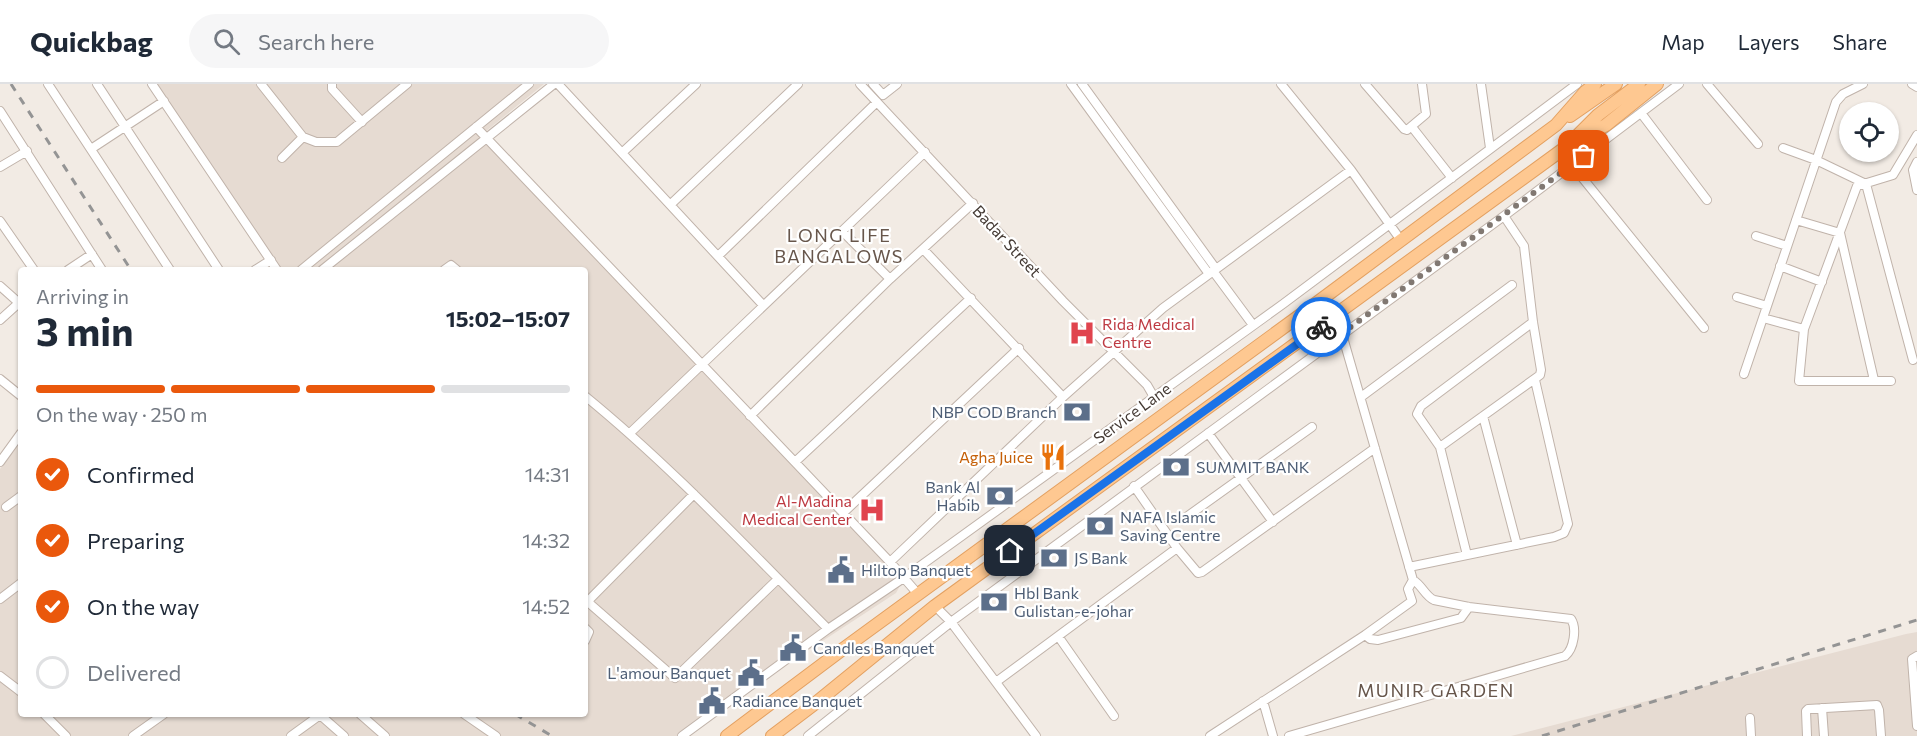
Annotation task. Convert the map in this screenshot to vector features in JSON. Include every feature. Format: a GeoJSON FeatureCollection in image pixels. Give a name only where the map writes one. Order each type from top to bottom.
{"type":"FeatureCollection","features":[{"type":"Feature","properties":{"kind":"main road"},"geometry":{"type":"LineString","coordinates":[[1556,125],[1595,84]]}},
{"type":"Feature","properties":{"kind":"main road"},"geometry":{"type":"LineString","coordinates":[[728,736],[918,594],[1295,320],[1400,239],[1616,84]]}},
{"type":"Feature","properties":{"kind":"main road"},"geometry":{"type":"LineString","coordinates":[[1566,147],[1598,115],[1639,84]]}},
{"type":"Feature","properties":{"kind":"main road"},"geometry":{"type":"LineString","coordinates":[[771,736],[817,702],[935,606],[1333,319],[1566,147],[1606,125],[1657,84]]}},
{"type":"Feature","properties":{"kind":"main road"},"geometry":{"type":"LineString","coordinates":[[1161,417],[1172,434]]}},
{"type":"Feature","properties":{"kind":"street"},"geometry":{"type":"LineString","coordinates":[[48,84],[168,267]]}},
{"type":"Feature","properties":{"kind":"street"},"geometry":{"type":"LineString","coordinates":[[97,84],[217,267]]}},
{"type":"Feature","properties":{"kind":"street"},"geometry":{"type":"LineString","coordinates":[[152,84],[275,267]]}},
{"type":"Feature","properties":{"kind":"street"},"geometry":{"type":"LineString","coordinates":[[261,84],[303,137],[316,142],[336,142],[407,84]]}},
{"type":"Feature","properties":{"kind":"street"},"geometry":{"type":"LineString","coordinates":[[332,84],[332,89],[362,122]]}},
{"type":"Feature","properties":{"kind":"street"},"geometry":{"type":"LineString","coordinates":[[305,267],[529,84]]}},
{"type":"Feature","properties":{"kind":"street"},"geometry":{"type":"LineString","coordinates":[[326,267],[556,84],[623,152],[763,305]]}},
{"type":"Feature","properties":{"kind":"street"},"geometry":{"type":"LineString","coordinates":[[623,152],[696,84]]}},
{"type":"Feature","properties":{"kind":"street"},"geometry":{"type":"LineString","coordinates":[[671,204],[798,84]]}},
{"type":"Feature","properties":{"kind":"street","name":"Badar Street"},"geometry":{"type":"LineString","coordinates":[[860,84],[1063,300],[1147,385],[1154,397]]}},
{"type":"Feature","properties":{"kind":"street"},"geometry":{"type":"LineString","coordinates":[[873,84],[883,95],[897,84]]}},
{"type":"Feature","properties":{"kind":"street"},"geometry":{"type":"LineString","coordinates":[[1071,84],[1253,325]]}},
{"type":"Feature","properties":{"kind":"street"},"geometry":{"type":"LineString","coordinates":[[1082,84],[1213,271]]}},
{"type":"Feature","properties":{"kind":"street"},"geometry":{"type":"LineString","coordinates":[[1365,84],[1407,130],[1426,114],[1422,84]]}},
{"type":"Feature","properties":{"kind":"street"},"geometry":{"type":"LineString","coordinates":[[1481,84],[1490,148]]}},
{"type":"Feature","properties":{"kind":"street","name":"Service Lane"},"geometry":{"type":"LineString","coordinates":[[682,736],[1253,325],[1577,84]]}},
{"type":"Feature","properties":{"kind":"street"},"geometry":{"type":"LineString","coordinates":[[808,736],[951,622],[1680,84]]}},
{"type":"Feature","properties":{"kind":"street"},"geometry":{"type":"LineString","coordinates":[[1707,84],[1758,144]]}},
{"type":"Feature","properties":{"kind":"street"},"geometry":{"type":"LineString","coordinates":[[1744,374],[1836,102],[1843,94],[1863,84]]}},
{"type":"Feature","properties":{"kind":"street"},"geometry":{"type":"LineString","coordinates":[[1912,84],[1917,87]]}},
{"type":"Feature","properties":{"kind":"street"},"geometry":{"type":"LineString","coordinates":[[1284,85],[1352,170],[1400,239]]}},
{"type":"Feature","properties":{"kind":"street"},"geometry":{"type":"LineString","coordinates":[[91,149],[164,101]]}},
{"type":"Feature","properties":{"kind":"street"},"geometry":{"type":"LineString","coordinates":[[718,256],[877,102]]}},
{"type":"Feature","properties":{"kind":"street"},"geometry":{"type":"LineString","coordinates":[[0,111],[100,267]]}},
{"type":"Feature","properties":{"kind":"street"},"geometry":{"type":"LineString","coordinates":[[1641,113],[1707,200]]}},
{"type":"Feature","properties":{"kind":"street"},"geometry":{"type":"LineString","coordinates":[[476,127],[905,577],[918,594]]}},
{"type":"Feature","properties":{"kind":"street"},"geometry":{"type":"LineString","coordinates":[[1412,127],[1452,177]]}},
{"type":"Feature","properties":{"kind":"street"},"geometry":{"type":"LineString","coordinates":[[1891,381],[1799,381],[1804,329],[1857,186],[1893,175],[1917,135]]}},
{"type":"Feature","properties":{"kind":"street"},"geometry":{"type":"LineString","coordinates":[[282,158],[303,137]]}},
{"type":"Feature","properties":{"kind":"street"},"geometry":{"type":"LineString","coordinates":[[1784,148],[1816,160],[1866,184],[1913,360]]}},
{"type":"Feature","properties":{"kind":"street"},"geometry":{"type":"LineString","coordinates":[[0,166],[27,151]]}},
{"type":"Feature","properties":{"kind":"street"},"geometry":{"type":"LineString","coordinates":[[630,433],[925,152]]}},
{"type":"Feature","properties":{"kind":"street"},"geometry":{"type":"LineString","coordinates":[[1917,162],[1913,170],[1917,190]]}},
{"type":"Feature","properties":{"kind":"street"},"geometry":{"type":"LineString","coordinates":[[1572,165],[1704,328]]}},
{"type":"Feature","properties":{"kind":"street"},"geometry":{"type":"LineString","coordinates":[[890,562],[1063,397],[1163,308],[1352,170]]}},
{"type":"Feature","properties":{"kind":"street"},"geometry":{"type":"LineString","coordinates":[[750,416],[890,279],[973,203]]}},
{"type":"Feature","properties":{"kind":"street"},"geometry":{"type":"LineString","coordinates":[[1440,447],[1540,375],[1524,246],[1503,216]]}},
{"type":"Feature","properties":{"kind":"street"},"geometry":{"type":"LineString","coordinates":[[1796,220],[1840,233]]}},
{"type":"Feature","properties":{"kind":"street"},"geometry":{"type":"LineString","coordinates":[[0,221],[31,267]]}},
{"type":"Feature","properties":{"kind":"street"},"geometry":{"type":"LineString","coordinates":[[842,231],[890,279]]}},
{"type":"Feature","properties":{"kind":"street"},"geometry":{"type":"LineString","coordinates":[[1840,233],[1874,380]]}},
{"type":"Feature","properties":{"kind":"street"},"geometry":{"type":"LineString","coordinates":[[1756,236],[1787,246]]}},
{"type":"Feature","properties":{"kind":"street"},"geometry":{"type":"LineString","coordinates":[[923,249],[1063,397]]}},
{"type":"Feature","properties":{"kind":"street"},"geometry":{"type":"LineString","coordinates":[[72,267],[92,254]]}},
{"type":"Feature","properties":{"kind":"street"},"geometry":{"type":"LineString","coordinates":[[260,267],[271,260]]}},
{"type":"Feature","properties":{"kind":"street"},"geometry":{"type":"LineString","coordinates":[[1780,267],[1822,282]]}},
{"type":"Feature","properties":{"kind":"street"},"geometry":{"type":"LineString","coordinates":[[1361,397],[1512,285]]}},
{"type":"Feature","properties":{"kind":"street"},"geometry":{"type":"LineString","coordinates":[[0,286],[18,300]]}},
{"type":"Feature","properties":{"kind":"street"},"geometry":{"type":"LineString","coordinates":[[1737,297],[1767,306]]}},
{"type":"Feature","properties":{"kind":"street"},"geometry":{"type":"LineString","coordinates":[[795,462],[971,298]]}},
{"type":"Feature","properties":{"kind":"street"},"geometry":{"type":"LineString","coordinates":[[0,320],[18,303]]}},
{"type":"Feature","properties":{"kind":"street"},"geometry":{"type":"LineString","coordinates":[[1762,318],[1804,329]]}},
{"type":"Feature","properties":{"kind":"street"},"geometry":{"type":"LineString","coordinates":[[1289,736],[1565,656],[1571,648],[1574,626],[1571,619],[1469,607],[1434,600],[1421,585],[1413,580],[1361,397],[1341,334],[1333,319]]}},
{"type":"Feature","properties":{"kind":"street"},"geometry":{"type":"LineString","coordinates":[[1467,555],[1440,447],[1418,414],[1421,406],[1533,322]]}},
{"type":"Feature","properties":{"kind":"street"},"geometry":{"type":"LineString","coordinates":[[843,513],[1019,348]]}},
{"type":"Feature","properties":{"kind":"street"},"geometry":{"type":"LineString","coordinates":[[0,379],[18,394]]}},
{"type":"Feature","properties":{"kind":"street"},"geometry":{"type":"LineString","coordinates":[[1409,567],[1517,546],[1564,533],[1568,524],[1534,380]]}},
{"type":"Feature","properties":{"kind":"street"},"geometry":{"type":"LineString","coordinates":[[588,398],[630,433],[694,494],[828,629]]}},
{"type":"Feature","properties":{"kind":"street"},"geometry":{"type":"LineString","coordinates":[[1484,416],[1517,546]]}},
{"type":"Feature","properties":{"kind":"street"},"geometry":{"type":"LineString","coordinates":[[1185,518],[1312,427]]}},
{"type":"Feature","properties":{"kind":"street"},"geometry":{"type":"LineString","coordinates":[[1208,433],[1273,522]]}},
{"type":"Feature","properties":{"kind":"street"},"geometry":{"type":"LineString","coordinates":[[0,462],[18,437]]}},
{"type":"Feature","properties":{"kind":"street"},"geometry":{"type":"LineString","coordinates":[[1134,486],[1177,548],[1198,573],[1375,448]]}},
{"type":"Feature","properties":{"kind":"street"},"geometry":{"type":"LineString","coordinates":[[694,494],[590,599],[590,603],[672,677],[677,678],[778,579]]}},
{"type":"Feature","properties":{"kind":"street"},"geometry":{"type":"LineString","coordinates":[[6,507],[18,498]]}},
{"type":"Feature","properties":{"kind":"street"},"geometry":{"type":"LineString","coordinates":[[996,682],[1177,548]]}},
{"type":"Feature","properties":{"kind":"street"},"geometry":{"type":"LineString","coordinates":[[1210,736],[1365,635],[1412,601],[1408,589],[1413,580]]}},
{"type":"Feature","properties":{"kind":"street"},"geometry":{"type":"LineString","coordinates":[[0,599],[18,585]]}},
{"type":"Feature","properties":{"kind":"street"},"geometry":{"type":"LineString","coordinates":[[935,606],[951,622],[1036,736]]}},
{"type":"Feature","properties":{"kind":"street"},"geometry":{"type":"LineString","coordinates":[[1365,635],[1370,639],[1378,640],[1461,618],[1469,607]]}},
{"type":"Feature","properties":{"kind":"street"},"geometry":{"type":"LineString","coordinates":[[1058,636],[1114,716]]}},
{"type":"Feature","properties":{"kind":"street"},"geometry":{"type":"LineString","coordinates":[[1917,657],[1912,659],[1912,662],[1917,726]]}},
{"type":"Feature","properties":{"kind":"street"},"geometry":{"type":"LineString","coordinates":[[0,676],[18,690]]}},
{"type":"Feature","properties":{"kind":"street"},"geometry":{"type":"LineString","coordinates":[[1263,701],[1272,736]]}},
{"type":"Feature","properties":{"kind":"street"},"geometry":{"type":"LineString","coordinates":[[1807,736],[1806,711],[1808,709],[1876,705],[1880,710],[1881,736]]}},
{"type":"Feature","properties":{"kind":"street"},"geometry":{"type":"LineString","coordinates":[[1822,708],[1824,736]]}},
{"type":"Feature","properties":{"kind":"street"},"geometry":{"type":"LineString","coordinates":[[47,717],[66,736]]}},
{"type":"Feature","properties":{"kind":"street"},"geometry":{"type":"LineString","coordinates":[[133,736],[160,717]]}},
{"type":"Feature","properties":{"kind":"street"},"geometry":{"type":"LineString","coordinates":[[291,736],[316,717]]}},
{"type":"Feature","properties":{"kind":"street"},"geometry":{"type":"LineString","coordinates":[[323,717],[344,736]]}},
{"type":"Feature","properties":{"kind":"street"},"geometry":{"type":"LineString","coordinates":[[363,717],[385,736]]}},
{"type":"Feature","properties":{"kind":"street"},"geometry":{"type":"LineString","coordinates":[[468,717],[496,736]]}},
{"type":"Feature","properties":{"kind":"street"},"geometry":{"type":"LineString","coordinates":[[1750,718],[1751,736]]}},
{"type":"Feature","properties":{"kind":"shaded area"},"geometry":{"type":"Polygon","coordinates":[[[154,84],[544,84],[485,132],[907,573],[896,593],[677,736],[0,736],[0,469],[18,446],[18,717],[588,717],[588,267],[261,267],[271,261],[154,84]]]}},
{"type":"Feature","properties":{"kind":"shaded area"},"geometry":{"type":"Polygon","coordinates":[[[1917,632],[1917,736],[1511,736],[1906,634],[1917,632]]]}},
{"type":"Feature","properties":{"kind":"railway"},"geometry":{"type":"LineString","coordinates":[[11,84],[129,267]]}},
{"type":"Feature","properties":{"kind":"railway"},"geometry":{"type":"LineString","coordinates":[[1542,736],[1917,620]]}},
{"type":"Feature","properties":{"kind":"railway"},"geometry":{"type":"LineString","coordinates":[[520,717],[552,736]]}},
{"type":"Feature","properties":{"kind":"way so far"},"geometry":{"type":"LineString","coordinates":[[1321,327],[1333,319],[1341,334],[1584,156]]}},
{"type":"Feature","properties":{"kind":"place","name":"Rida Medical Centre"},"geometry":{"type":"Point","coordinates":[1082,333]}},
{"type":"Feature","properties":{"kind":"place","name":"NBP COD Branch"},"geometry":{"type":"Point","coordinates":[1077,412]}},
{"type":"Feature","properties":{"kind":"place","name":"Agha Juice"},"geometry":{"type":"Point","coordinates":[1053,457]}},
{"type":"Feature","properties":{"kind":"place","name":"SUMMIT BANK"},"geometry":{"type":"Point","coordinates":[1176,467]}},
{"type":"Feature","properties":{"kind":"place","name":"Bank Al Habib"},"geometry":{"type":"Point","coordinates":[1000,496]}},
{"type":"Feature","properties":{"kind":"place","name":"Al-Madina Medical Center"},"geometry":{"type":"Point","coordinates":[872,510]}},
{"type":"Feature","properties":{"kind":"place","name":"NAFA Islamic Saving Centre"},"geometry":{"type":"Point","coordinates":[1100,526]}},
{"type":"Feature","properties":{"kind":"place","name":"JS Bank"},"geometry":{"type":"Point","coordinates":[1054,558]}},
{"type":"Feature","properties":{"kind":"place","name":"Hiltop Banquet"},"geometry":{"type":"Point","coordinates":[841,570]}},
{"type":"Feature","properties":{"kind":"place","name":"Hbl Bank Gulistan-e-johar"},"geometry":{"type":"Point","coordinates":[994,602]}},
{"type":"Feature","properties":{"kind":"place","name":"Candles Banquet"},"geometry":{"type":"Point","coordinates":[793,648]}},
{"type":"Feature","properties":{"kind":"place","name":"L'amour Banquet"},"geometry":{"type":"Point","coordinates":[751,673]}},
{"type":"Feature","properties":{"kind":"place","name":"Radiance Banquet"},"geometry":{"type":"Point","coordinates":[712,701]}},
{"type":"Feature","properties":{"kind":"district","name":"LONG LIFE BANGALOWS"},"geometry":{"type":"Point","coordinates":[839,246]}},
{"type":"Feature","properties":{"kind":"district","name":"MUNIR GARDEN"},"geometry":{"type":"Point","coordinates":[1436,691]}},
{"type":"Feature","properties":{"kind":"route"},"geometry":{"type":"LineString","coordinates":[[1010,551],[1321,327]]}}]}
